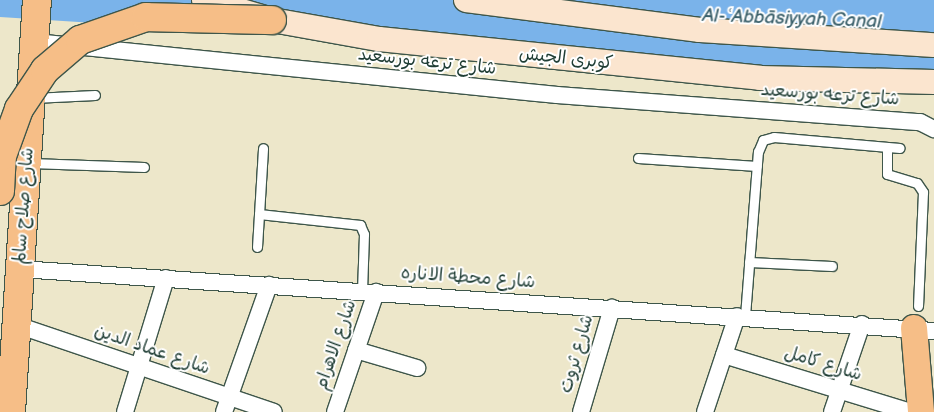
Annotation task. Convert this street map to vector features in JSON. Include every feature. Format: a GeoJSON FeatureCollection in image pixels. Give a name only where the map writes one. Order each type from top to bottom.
{"type":"FeatureCollection","features":[{"type":"Feature","properties":{"kind":"highway","name":"شارع صلاح سالم"},"geometry":{"type":"LineString","coordinates":[[11,412],[37,0]]}},
{"type":"Feature","properties":{"kind":"highway"},"geometry":{"type":"LineString","coordinates":[[0,191],[2,156],[19,108],[45,70],[80,40],[146,17],[272,20]]}},
{"type":"Feature","properties":{"kind":"main road","name":"كوبرى الجيش"},"geometry":{"type":"LineString","coordinates":[[204,0],[272,20],[378,39],[703,73],[934,82]]}},
{"type":"Feature","properties":{"kind":"main road"},"geometry":{"type":"LineString","coordinates":[[466,0],[700,30],[934,45]]}},
{"type":"Feature","properties":{"kind":"main road"},"geometry":{"type":"LineString","coordinates":[[921,412],[926,378],[922,322]]}},
{"type":"Feature","properties":{"kind":"street","name":"شارع ترعه بورسعيد"},"geometry":{"type":"LineString","coordinates":[[35,42],[557,95],[920,122],[934,129]]}},
{"type":"Feature","properties":{"kind":"street","name":"شارع محطة الاناره"},"geometry":{"type":"LineString","coordinates":[[20,269],[862,324],[922,322]]}},
{"type":"Feature","properties":{"kind":"street"},"geometry":{"type":"LineString","coordinates":[[125,412],[166,278]]}},
{"type":"Feature","properties":{"kind":"street"},"geometry":{"type":"LineString","coordinates":[[227,405],[269,284]]}},
{"type":"Feature","properties":{"kind":"street","name":"شارع الاهرام"},"geometry":{"type":"LineString","coordinates":[[335,412],[356,350],[369,292]]}},
{"type":"Feature","properties":{"kind":"street","name":"شارع ثروت"},"geometry":{"type":"LineString","coordinates":[[585,411],[612,308]]}},
{"type":"Feature","properties":{"kind":"street"},"geometry":{"type":"LineString","coordinates":[[705,412],[724,355],[741,316]]}},
{"type":"Feature","properties":{"kind":"street"},"geometry":{"type":"LineString","coordinates":[[832,412],[862,324]]}},
{"type":"Feature","properties":{"kind":"street","name":"شارع عماد الدين"},"geometry":{"type":"LineString","coordinates":[[16,325],[139,366],[227,405],[274,412]]}},
{"type":"Feature","properties":{"kind":"street"},"geometry":{"type":"LineString","coordinates":[[356,350],[417,368]]}},
{"type":"Feature","properties":{"kind":"street","name":"شارع كامل"},"geometry":{"type":"LineString","coordinates":[[724,355],[910,412]]}},
{"type":"Feature","properties":{"kind":"lane"},"geometry":{"type":"LineString","coordinates":[[31,98],[95,95]]}},
{"type":"Feature","properties":{"kind":"lane"},"geometry":{"type":"LineString","coordinates":[[741,316],[749,262],[759,146],[768,137],[900,148]]}},
{"type":"Feature","properties":{"kind":"lane"},"geometry":{"type":"LineString","coordinates":[[887,147],[887,174],[917,183],[923,192],[922,322]]}},
{"type":"Feature","properties":{"kind":"lane"},"geometry":{"type":"LineString","coordinates":[[258,247],[263,148]]}},
{"type":"Feature","properties":{"kind":"lane"},"geometry":{"type":"LineString","coordinates":[[638,158],[757,166]]}},
{"type":"Feature","properties":{"kind":"lane"},"geometry":{"type":"LineString","coordinates":[[27,163],[144,167]]}},
{"type":"Feature","properties":{"kind":"lane"},"geometry":{"type":"LineString","coordinates":[[260,214],[360,225],[364,234],[369,292]]}},
{"type":"Feature","properties":{"kind":"lane"},"geometry":{"type":"LineString","coordinates":[[749,262],[832,266]]}},
{"type":"Feature","properties":{"kind":"water","name":"Al-ʿAbbāsiyyah Canal"},"geometry":{"type":"Polygon","coordinates":[[[0,0],[934,0],[934,70],[836,70],[0,17],[0,0]]]}}]}
